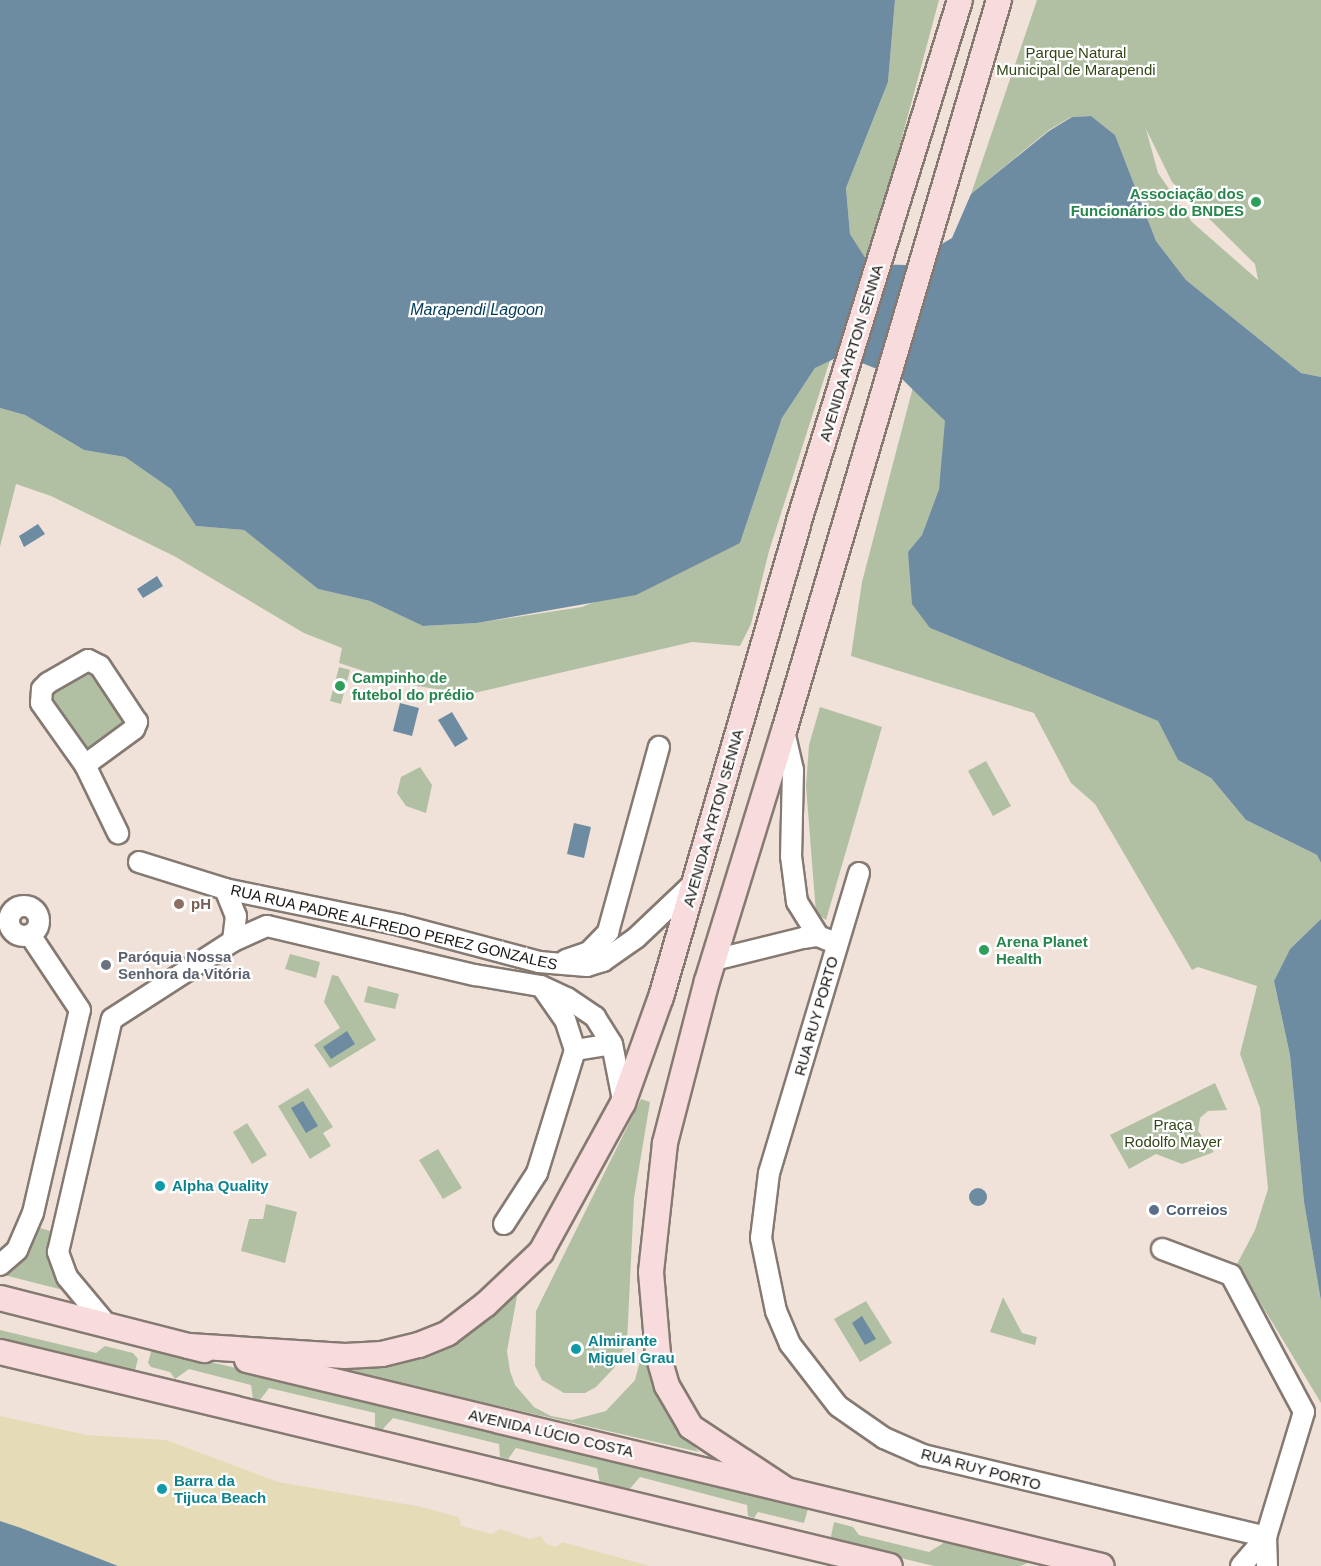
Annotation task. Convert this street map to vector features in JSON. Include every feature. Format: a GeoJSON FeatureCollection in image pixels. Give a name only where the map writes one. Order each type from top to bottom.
{"type":"FeatureCollection","features":[{"type":"Feature","properties":{"kind":"main road","name":"AVENIDA AYRTON SENNA"},"geometry":{"type":"LineString","coordinates":[[189,1346],[345,1356],[382,1354],[448,1332],[486,1304],[541,1252],[623,1103],[661,997],[798,524],[960,0]]}},
{"type":"Feature","properties":{"kind":"main road"},"geometry":{"type":"LineString","coordinates":[[785,1489],[692,1426],[667,1386],[658,1354],[651,1272],[665,1143],[714,960],[784,731],[999,0]]}},
{"type":"Feature","properties":{"kind":"main road","name":"AVENIDA LÚCIO COSTA"},"geometry":{"type":"LineString","coordinates":[[0,1298],[189,1346],[1102,1566]]}},
{"type":"Feature","properties":{"kind":"main road"},"geometry":{"type":"LineString","coordinates":[[0,1352],[890,1566]]}},
{"type":"Feature","properties":{"kind":"street"},"geometry":{"type":"LineString","coordinates":[[85,765],[134,729],[137,722],[100,666],[88,660],[48,683],[40,696],[41,703],[85,765],[118,833]]}},
{"type":"Feature","properties":{"kind":"street"},"geometry":{"type":"LineString","coordinates":[[714,960],[827,939],[797,902],[791,856],[793,770],[784,731]]}},
{"type":"Feature","properties":{"kind":"street"},"geometry":{"type":"LineString","coordinates":[[539,962],[572,960],[589,952],[608,932],[659,747]]}},
{"type":"Feature","properties":{"kind":"street","name":"RUA RUA PADRE ALFREDO PEREZ GONZALES"},"geometry":{"type":"LineString","coordinates":[[139,862],[225,889],[272,896],[400,925],[539,962],[587,966],[603,961],[636,938],[694,882]]}},
{"type":"Feature","properties":{"kind":"street","name":"RUA RUY PORTO"},"geometry":{"type":"LineString","coordinates":[[859,873],[827,939],[813,1037],[769,1173],[761,1238],[776,1311],[790,1344],[838,1406],[884,1438],[924,1455],[1266,1537]]}},
{"type":"Feature","properties":{"kind":"street"},"geometry":{"type":"LineString","coordinates":[[225,889],[236,916],[233,941]]}},
{"type":"Feature","properties":{"kind":"street"},"geometry":{"type":"LineString","coordinates":[[267,926],[272,896]]}},
{"type":"Feature","properties":{"kind":"street"},"geometry":{"type":"LineString","coordinates":[[0,902],[21,907],[10,916],[15,932],[80,1010],[112,1019]]}},
{"type":"Feature","properties":{"kind":"street"},"geometry":{"type":"LineString","coordinates":[[613,919],[625,935],[636,938]]}},
{"type":"Feature","properties":{"kind":"street"},"geometry":{"type":"LineString","coordinates":[[391,956],[400,925]]}},
{"type":"Feature","properties":{"kind":"street"},"geometry":{"type":"LineString","coordinates":[[107,1325],[67,1277],[58,1252],[102,1051],[112,1019],[233,941],[267,926],[391,956],[541,986],[594,1017],[612,1044],[623,1103]]}},
{"type":"Feature","properties":{"kind":"street"},"geometry":{"type":"LineString","coordinates":[[504,1224],[537,1173],[575,1050],[565,1020],[541,986]]}},
{"type":"Feature","properties":{"kind":"street"},"geometry":{"type":"LineString","coordinates":[[0,1265],[17,1250],[33,1214],[75,1044],[80,1010]]}},
{"type":"Feature","properties":{"kind":"street"},"geometry":{"type":"LineString","coordinates":[[75,1044],[102,1051]]}},
{"type":"Feature","properties":{"kind":"street"},"geometry":{"type":"LineString","coordinates":[[575,1050],[612,1044]]}},
{"type":"Feature","properties":{"kind":"street"},"geometry":{"type":"LineString","coordinates":[[1162,1249],[1226,1272],[1235,1281],[1304,1412],[1266,1537],[1267,1566]]}},
{"type":"Feature","properties":{"kind":"street"},"geometry":{"type":"LineString","coordinates":[[1241,1566],[1266,1537]]}},
{"type":"Feature","properties":{"kind":"green space"},"geometry":{"type":"Polygon","coordinates":[[[895,0],[939,0],[868,264],[850,234],[846,188],[888,82],[895,0]]]}},
{"type":"Feature","properties":{"kind":"green space","name":"Associação dos Funcionários do BNDES"},"geometry":{"type":"Polygon","coordinates":[[[1037,0],[1321,0],[1321,377],[1301,373],[1186,280],[1156,241],[1115,135],[1091,116],[1071,117],[1049,130],[971,194],[1037,0]],[[1146,129],[1158,173],[1192,222],[1258,280],[1255,264],[1172,182],[1146,129]]]}},
{"type":"Feature","properties":{"kind":"green space"},"geometry":{"type":"Polygon","coordinates":[[[831,357],[769,551],[751,624],[740,646],[692,642],[470,694],[404,684],[339,663],[342,648],[304,633],[174,556],[51,496],[16,484],[0,547],[0,408],[25,415],[84,450],[125,457],[171,489],[196,526],[244,530],[318,589],[370,601],[423,626],[477,623],[582,607],[740,543],[782,418],[815,368],[831,357]]]}},
{"type":"Feature","properties":{"kind":"green space"},"geometry":{"type":"Polygon","coordinates":[[[913,387],[945,421],[946,436],[939,489],[922,535],[908,553],[930,628],[1158,721],[1178,760],[1211,778],[1246,820],[1317,855],[1321,863],[1321,919],[1290,949],[1274,981],[1290,1055],[1304,1202],[1321,1301],[1321,1403],[1237,1264],[1255,1230],[1268,1189],[1260,1108],[1240,1054],[1257,986],[1198,967],[1192,970],[1095,804],[1071,783],[1034,713],[851,656],[862,582],[913,387]]]}},
{"type":"Feature","properties":{"kind":"green space"},"geometry":{"type":"Polygon","coordinates":[[[92,664],[133,722],[88,753],[47,695],[92,664]]]}},
{"type":"Feature","properties":{"kind":"green space","name":"Campinho de futebol do prédio"},"geometry":{"type":"Polygon","coordinates":[[[339,667],[350,670],[341,704],[330,701],[339,667]]]}},
{"type":"Feature","properties":{"kind":"green space"},"geometry":{"type":"Polygon","coordinates":[[[820,707],[882,727],[826,920],[816,913],[806,786],[809,745],[820,707]]]}},
{"type":"Feature","properties":{"kind":"green space"},"geometry":{"type":"Polygon","coordinates":[[[986,761],[1011,806],[993,816],[968,771],[986,761]]]}},
{"type":"Feature","properties":{"kind":"green space"},"geometry":{"type":"Polygon","coordinates":[[[420,767],[432,785],[426,813],[406,806],[397,793],[401,777],[420,767]]]}},
{"type":"Feature","properties":{"kind":"green space"},"geometry":{"type":"Polygon","coordinates":[[[290,954],[320,962],[316,978],[285,969],[290,954]]]}},
{"type":"Feature","properties":{"kind":"green space"},"geometry":{"type":"Polygon","coordinates":[[[332,975],[338,976],[376,1040],[330,1068],[314,1045],[340,1028],[324,1002],[332,975]]]}},
{"type":"Feature","properties":{"kind":"green space"},"geometry":{"type":"Polygon","coordinates":[[[368,986],[399,994],[395,1009],[364,1002],[368,986]]]}},
{"type":"Feature","properties":{"kind":"green space","name":"Praça Rodolfo Mayer"},"geometry":{"type":"Polygon","coordinates":[[[1215,1083],[1227,1110],[1208,1111],[1200,1118],[1198,1131],[1214,1152],[1182,1164],[1156,1154],[1129,1169],[1110,1135],[1215,1083]]]}},
{"type":"Feature","properties":{"kind":"green space"},"geometry":{"type":"Polygon","coordinates":[[[308,1088],[333,1127],[323,1133],[331,1146],[310,1159],[278,1106],[308,1088]]]}},
{"type":"Feature","properties":{"kind":"green space"},"geometry":{"type":"Polygon","coordinates":[[[641,1099],[650,1102],[634,1198],[627,1342],[614,1368],[596,1387],[585,1393],[564,1393],[542,1380],[535,1366],[536,1311],[641,1099]]]}},
{"type":"Feature","properties":{"kind":"green space"},"geometry":{"type":"Polygon","coordinates":[[[247,1123],[267,1155],[252,1164],[233,1132],[247,1123]]]}},
{"type":"Feature","properties":{"kind":"green space"},"geometry":{"type":"Polygon","coordinates":[[[438,1149],[462,1188],[443,1199],[419,1160],[438,1149]]]}},
{"type":"Feature","properties":{"kind":"green space"},"geometry":{"type":"Polygon","coordinates":[[[266,1204],[297,1212],[285,1263],[241,1251],[249,1219],[263,1219],[266,1204]]]}},
{"type":"Feature","properties":{"kind":"green space"},"geometry":{"type":"Polygon","coordinates":[[[37,1227],[50,1231],[51,1269],[63,1290],[0,1274],[28,1248],[37,1227]]]}},
{"type":"Feature","properties":{"kind":"green space"},"geometry":{"type":"Polygon","coordinates":[[[514,1290],[518,1291],[507,1351],[510,1371],[515,1385],[534,1407],[551,1416],[572,1420],[606,1411],[635,1380],[647,1335],[686,1437],[699,1452],[334,1368],[348,1366],[514,1290]]]}},
{"type":"Feature","properties":{"kind":"green space"},"geometry":{"type":"Polygon","coordinates":[[[1003,1297],[1022,1333],[1037,1337],[1035,1345],[990,1332],[1003,1297]]]}},
{"type":"Feature","properties":{"kind":"green space"},"geometry":{"type":"Polygon","coordinates":[[[866,1301],[892,1343],[860,1362],[834,1319],[866,1301]]]}},
{"type":"Feature","properties":{"kind":"green space"},"geometry":{"type":"Polygon","coordinates":[[[0,1330],[96,1353],[105,1346],[133,1353],[138,1359],[134,1374],[0,1342],[0,1330]]]}},
{"type":"Feature","properties":{"kind":"green space"},"geometry":{"type":"Polygon","coordinates":[[[152,1348],[809,1505],[804,1523],[758,1512],[754,1518],[748,1516],[747,1505],[640,1477],[627,1492],[600,1484],[597,1468],[516,1448],[508,1459],[500,1457],[499,1444],[393,1418],[382,1430],[375,1428],[375,1413],[269,1388],[260,1400],[253,1399],[251,1385],[189,1369],[175,1379],[170,1372],[151,1367],[148,1363],[152,1348]]]}},
{"type":"Feature","properties":{"kind":"green space"},"geometry":{"type":"Polygon","coordinates":[[[834,1522],[853,1527],[859,1535],[929,1552],[950,1539],[1034,1560],[1021,1566],[934,1566],[830,1541],[834,1522]]]}},
{"type":"Feature","properties":{"kind":"sand","name":"Barra da Tijuca Beach"},"geometry":{"type":"Polygon","coordinates":[[[0,1416],[87,1435],[166,1440],[278,1482],[417,1506],[459,1517],[461,1526],[492,1534],[500,1529],[530,1539],[541,1536],[545,1543],[556,1547],[562,1542],[650,1566],[118,1566],[0,1521],[0,1416]]]}},
{"type":"Feature","properties":{"kind":"water","name":"Marapendi Lagoon"},"geometry":{"type":"Polygon","coordinates":[[[0,0],[895,0],[888,82],[846,188],[850,234],[869,264],[906,265],[952,238],[971,194],[1049,131],[1072,117],[1091,116],[1115,135],[1156,241],[1186,280],[1301,373],[1321,377],[1321,863],[1317,855],[1246,820],[1211,778],[1178,760],[1158,721],[930,628],[912,604],[908,552],[922,535],[939,489],[945,421],[902,379],[842,355],[815,368],[782,418],[740,543],[636,595],[477,623],[423,626],[370,601],[318,589],[244,530],[196,526],[171,489],[125,457],[84,450],[25,415],[0,408],[0,0]]]}},
{"type":"Feature","properties":{"kind":"water"},"geometry":{"type":"Polygon","coordinates":[[[38,524],[45,534],[24,547],[19,536],[38,524]]]}},
{"type":"Feature","properties":{"kind":"water"},"geometry":{"type":"Polygon","coordinates":[[[157,576],[163,586],[143,598],[137,589],[157,576]]]}},
{"type":"Feature","properties":{"kind":"water"},"geometry":{"type":"Polygon","coordinates":[[[400,703],[419,708],[412,736],[393,731],[400,703]]]}},
{"type":"Feature","properties":{"kind":"water"},"geometry":{"type":"Polygon","coordinates":[[[452,712],[468,739],[455,747],[438,720],[452,712]]]}},
{"type":"Feature","properties":{"kind":"water"},"geometry":{"type":"Polygon","coordinates":[[[574,823],[591,827],[584,858],[567,854],[574,823]]]}},
{"type":"Feature","properties":{"kind":"water"},"geometry":{"type":"Polygon","coordinates":[[[1321,919],[1321,1301],[1304,1202],[1290,1055],[1274,981],[1290,949],[1321,919]]]}},
{"type":"Feature","properties":{"kind":"water"},"geometry":{"type":"Polygon","coordinates":[[[347,1031],[355,1044],[331,1059],[323,1047],[347,1031]]]}},
{"type":"Feature","properties":{"kind":"water"},"geometry":{"type":"Polygon","coordinates":[[[303,1101],[318,1126],[306,1133],[291,1108],[303,1101]]]}},
{"type":"Feature","properties":{"kind":"water"},"geometry":{"type":"Polygon","coordinates":[[[974,1188],[982,1188],[987,1193],[985,1204],[974,1206],[969,1201],[969,1193],[974,1188]]]}},
{"type":"Feature","properties":{"kind":"water"},"geometry":{"type":"Polygon","coordinates":[[[862,1316],[876,1339],[865,1345],[852,1323],[862,1316]]]}},
{"type":"Feature","properties":{"kind":"water"},"geometry":{"type":"Polygon","coordinates":[[[0,1521],[21,1528],[118,1566],[0,1566],[0,1521]]]}},
{"type":"Feature","properties":{"kind":"place","name":"Associação dos Funcionários do BNDES"},"geometry":{"type":"Point","coordinates":[1256,202]}},
{"type":"Feature","properties":{"kind":"place","name":"Campinho de futebol do prédio"},"geometry":{"type":"Point","coordinates":[340,686]}},
{"type":"Feature","properties":{"kind":"place","name":"pH"},"geometry":{"type":"Point","coordinates":[179,904]}},
{"type":"Feature","properties":{"kind":"place","name":"Arena Planet Health"},"geometry":{"type":"Point","coordinates":[984,950]}},
{"type":"Feature","properties":{"kind":"place","name":"Paróquia Nossa Senhora da Vitória"},"geometry":{"type":"Point","coordinates":[106,965]}},
{"type":"Feature","properties":{"kind":"place","name":"Alpha Quality"},"geometry":{"type":"Point","coordinates":[160,1186]}},
{"type":"Feature","properties":{"kind":"place","name":"Correios"},"geometry":{"type":"Point","coordinates":[1154,1210]}},
{"type":"Feature","properties":{"kind":"place","name":"Almirante Miguel Grau"},"geometry":{"type":"Point","coordinates":[576,1349]}},
{"type":"Feature","properties":{"kind":"place","name":"Barra da Tijuca Beach"},"geometry":{"type":"Point","coordinates":[162,1489]}},
{"type":"Feature","properties":{"kind":"park label","name":"Parque Natural Municipal de Marapendi"},"geometry":{"type":"Point","coordinates":[1076,60]}}]}
